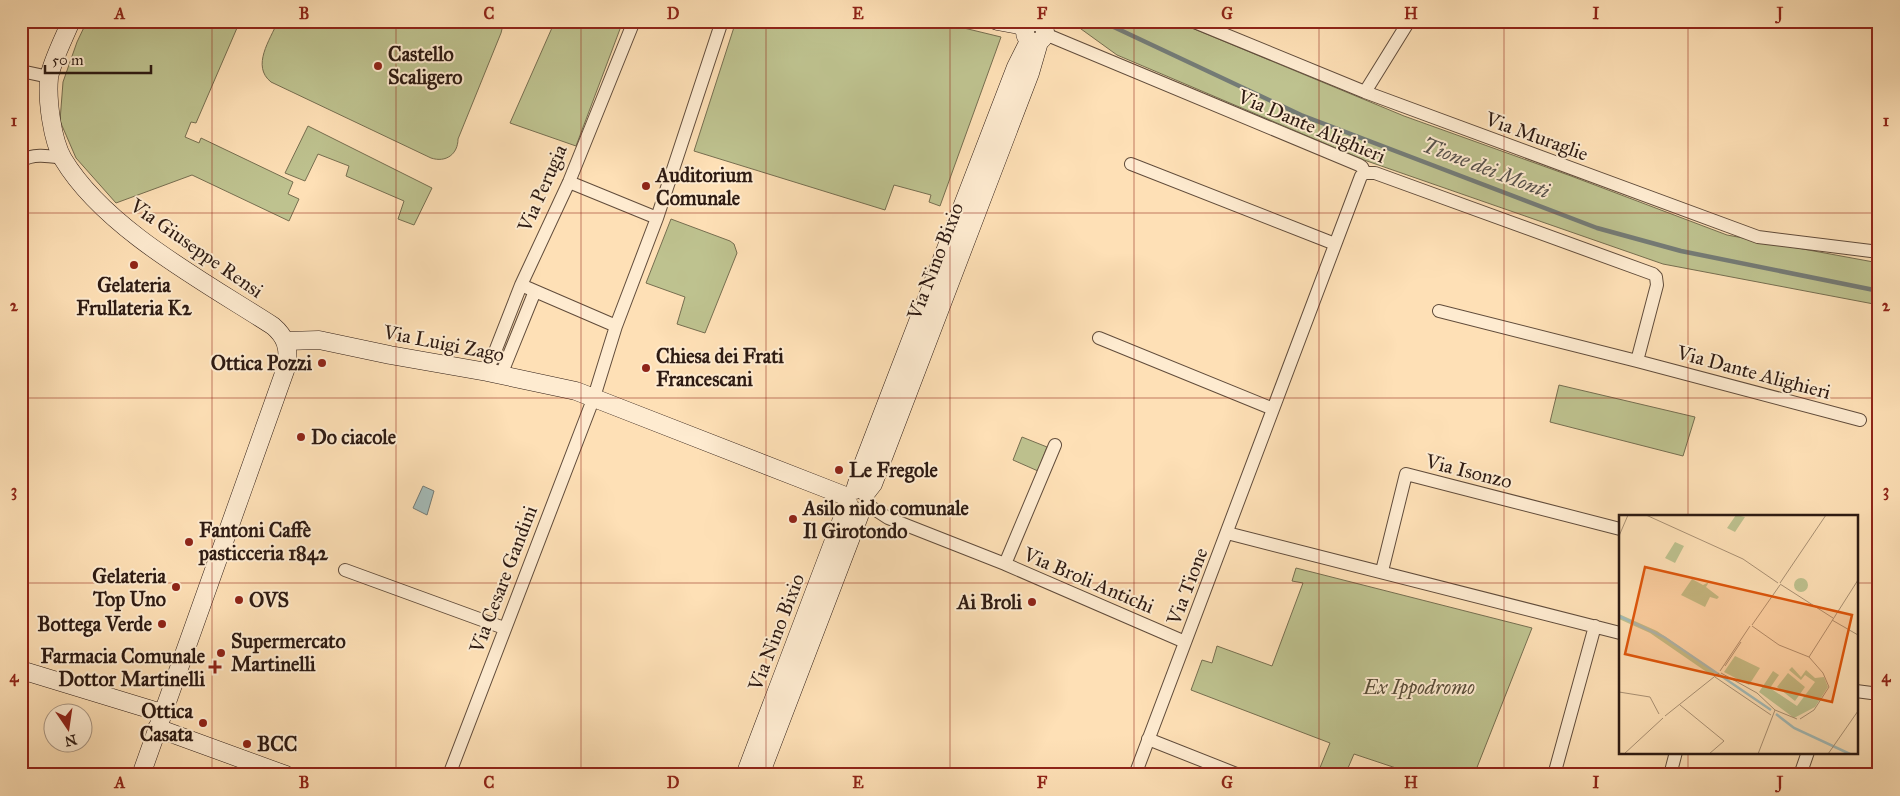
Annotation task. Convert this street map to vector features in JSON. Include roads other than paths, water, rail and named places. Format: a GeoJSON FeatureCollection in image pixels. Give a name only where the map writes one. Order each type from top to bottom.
{"type":"FeatureCollection","features":[{"type":"Feature","properties":{"kind":"street"},"geometry":{"type":"LineString","coordinates":[[21,71],[49,77],[71,21]]}},
{"type":"Feature","properties":{"kind":"street","name":"Via Perugia"},"geometry":{"type":"LineString","coordinates":[[494,373],[521,286],[569,182],[634,21]]}},
{"type":"Feature","properties":{"kind":"street","name":"Via Cesare Gandini"},"geometry":{"type":"LineString","coordinates":[[449,775],[594,397],[616,326],[658,218],[722,21]]}},
{"type":"Feature","properties":{"kind":"street"},"geometry":{"type":"LineString","coordinates":[[997,21],[1019,25],[1036,32]]}},
{"type":"Feature","properties":{"kind":"street","name":"Via Muraglie"},"geometry":{"type":"LineString","coordinates":[[1192,21],[1366,92],[1758,237],[1879,252]]}},
{"type":"Feature","properties":{"kind":"street"},"geometry":{"type":"LineString","coordinates":[[1366,92],[1409,21]]}},
{"type":"Feature","properties":{"kind":"street","name":"Via Dante Alighieri"},"geometry":{"type":"LineString","coordinates":[[1036,32],[1359,164],[1365,173],[1374,173],[1653,274],[1656,277],[1657,285],[1637,361]]}},
{"type":"Feature","properties":{"kind":"street","name":"Via Nino Bixio"},"geometry":{"type":"LineString","coordinates":[[760,775],[858,500],[862,467],[1005,95],[1036,32]]}},
{"type":"Feature","properties":{"kind":"street","name":"Via Giuseppe Rensi"},"geometry":{"type":"LineString","coordinates":[[49,77],[51,126],[63,158],[83,185],[134,234],[273,326],[286,341]]}},
{"type":"Feature","properties":{"kind":"street"},"geometry":{"type":"LineString","coordinates":[[21,161],[28,156],[63,158]]}},
{"type":"Feature","properties":{"kind":"street"},"geometry":{"type":"LineString","coordinates":[[1131,164],[1335,244]]}},
{"type":"Feature","properties":{"kind":"street","name":"Via Tione"},"geometry":{"type":"LineString","coordinates":[[1135,775],[1335,244],[1361,176],[1365,173]]}},
{"type":"Feature","properties":{"kind":"street"},"geometry":{"type":"LineString","coordinates":[[569,182],[658,218]]}},
{"type":"Feature","properties":{"kind":"street"},"geometry":{"type":"LineString","coordinates":[[521,286],[616,326]]}},
{"type":"Feature","properties":{"kind":"street"},"geometry":{"type":"LineString","coordinates":[[494,373],[535,291]]}},
{"type":"Feature","properties":{"kind":"street","name":"Via Dante Alighieri"},"geometry":{"type":"LineString","coordinates":[[1439,311],[1860,420]]}},
{"type":"Feature","properties":{"kind":"street"},"geometry":{"type":"LineString","coordinates":[[1099,338],[1273,409]]}},
{"type":"Feature","properties":{"kind":"street","name":"Via Luigi Zago"},"geometry":{"type":"LineString","coordinates":[[286,341],[318,340],[576,390],[858,500]]}},
{"type":"Feature","properties":{"kind":"street"},"geometry":{"type":"LineString","coordinates":[[142,775],[286,365],[288,352],[286,341]]}},
{"type":"Feature","properties":{"kind":"street","name":"Via Broli Antichi"},"geometry":{"type":"LineString","coordinates":[[1005,564],[1055,445]]}},
{"type":"Feature","properties":{"kind":"street","name":"Via Isonzo"},"geometry":{"type":"LineString","coordinates":[[1382,572],[1406,474],[1619,529]]}},
{"type":"Feature","properties":{"kind":"street","name":"Via Nino Bixio"},"geometry":{"type":"LineString","coordinates":[[745,775],[841,522],[858,500]]}},
{"type":"Feature","properties":{"kind":"street","name":"Via Broli Antichi"},"geometry":{"type":"LineString","coordinates":[[858,500],[888,518],[1005,564],[1185,642]]}},
{"type":"Feature","properties":{"kind":"street"},"geometry":{"type":"LineString","coordinates":[[1226,533],[1619,632]]}},
{"type":"Feature","properties":{"kind":"street"},"geometry":{"type":"LineString","coordinates":[[345,570],[504,628]]}},
{"type":"Feature","properties":{"kind":"street"},"geometry":{"type":"LineString","coordinates":[[1554,775],[1596,626]]}},
{"type":"Feature","properties":{"kind":"street"},"geometry":{"type":"LineString","coordinates":[[21,670],[158,726],[286,775]]}},
{"type":"Feature","properties":{"kind":"street"},"geometry":{"type":"LineString","coordinates":[[1858,691],[1879,694]]}},
{"type":"Feature","properties":{"kind":"street"},"geometry":{"type":"LineString","coordinates":[[1148,739],[1239,775]]}},
{"type":"Feature","properties":{"kind":"street"},"geometry":{"type":"LineString","coordinates":[[1670,775],[1675,754]]}},
{"type":"Feature","properties":{"kind":"street"},"geometry":{"type":"LineString","coordinates":[[1800,775],[1807,754]]}},
{"type":"Feature","properties":{"kind":"water"},"geometry":{"type":"Polygon","coordinates":[[[423,486],[434,491],[427,515],[413,508],[423,486]]]}},
{"type":"Feature","properties":{"kind":"waterway","name":"Tione dei Monti"},"geometry":{"type":"LineString","coordinates":[[1101,21],[1301,115],[1597,228],[1681,251],[1879,291]]}},
{"type":"Feature","properties":{"kind":"place","name":"Castello Scaligero"},"geometry":{"type":"Point","coordinates":[378,66]}},
{"type":"Feature","properties":{"kind":"place","name":"Auditorium Comunale"},"geometry":{"type":"Point","coordinates":[646,186]}},
{"type":"Feature","properties":{"kind":"place","name":"Gelateria Frullateria K2"},"geometry":{"type":"Point","coordinates":[134,265]}},
{"type":"Feature","properties":{"kind":"place","name":"Ottica Pozzi"},"geometry":{"type":"Point","coordinates":[322,363]}},
{"type":"Feature","properties":{"kind":"place","name":"Chiesa dei Frati Francescani"},"geometry":{"type":"Point","coordinates":[646,368]}},
{"type":"Feature","properties":{"kind":"place","name":"Do ciacole"},"geometry":{"type":"Point","coordinates":[301,437]}},
{"type":"Feature","properties":{"kind":"place","name":"Le Fregole"},"geometry":{"type":"Point","coordinates":[839,470]}},
{"type":"Feature","properties":{"kind":"place","name":"Asilo nido comunale Il Girotondo"},"geometry":{"type":"Point","coordinates":[793,519]}},
{"type":"Feature","properties":{"kind":"place","name":"Fantoni Caffè pasticceria 1842"},"geometry":{"type":"Point","coordinates":[189,542]}},
{"type":"Feature","properties":{"kind":"place","name":"Gelateria Top Uno"},"geometry":{"type":"Point","coordinates":[176,587]}},
{"type":"Feature","properties":{"kind":"place","name":"OVS"},"geometry":{"type":"Point","coordinates":[239,600]}},
{"type":"Feature","properties":{"kind":"place","name":"Ai Broli"},"geometry":{"type":"Point","coordinates":[1032,602]}},
{"type":"Feature","properties":{"kind":"place","name":"Bottega Verde"},"geometry":{"type":"Point","coordinates":[162,624]}},
{"type":"Feature","properties":{"kind":"place","name":"Supermercato Martinelli"},"geometry":{"type":"Point","coordinates":[221,653]}},
{"type":"Feature","properties":{"kind":"place","name":"Farmacia Comunale Dottor Martinelli"},"geometry":{"type":"Point","coordinates":[215,667]}},
{"type":"Feature","properties":{"kind":"place","name":"Ottica Casata"},"geometry":{"type":"Point","coordinates":[203,723]}},
{"type":"Feature","properties":{"kind":"place","name":"BCC"},"geometry":{"type":"Point","coordinates":[247,744]}},
{"type":"Feature","properties":{"kind":"park label","name":"Ex Ippodromo"},"geometry":{"type":"Point","coordinates":[1419,687]}}]}
